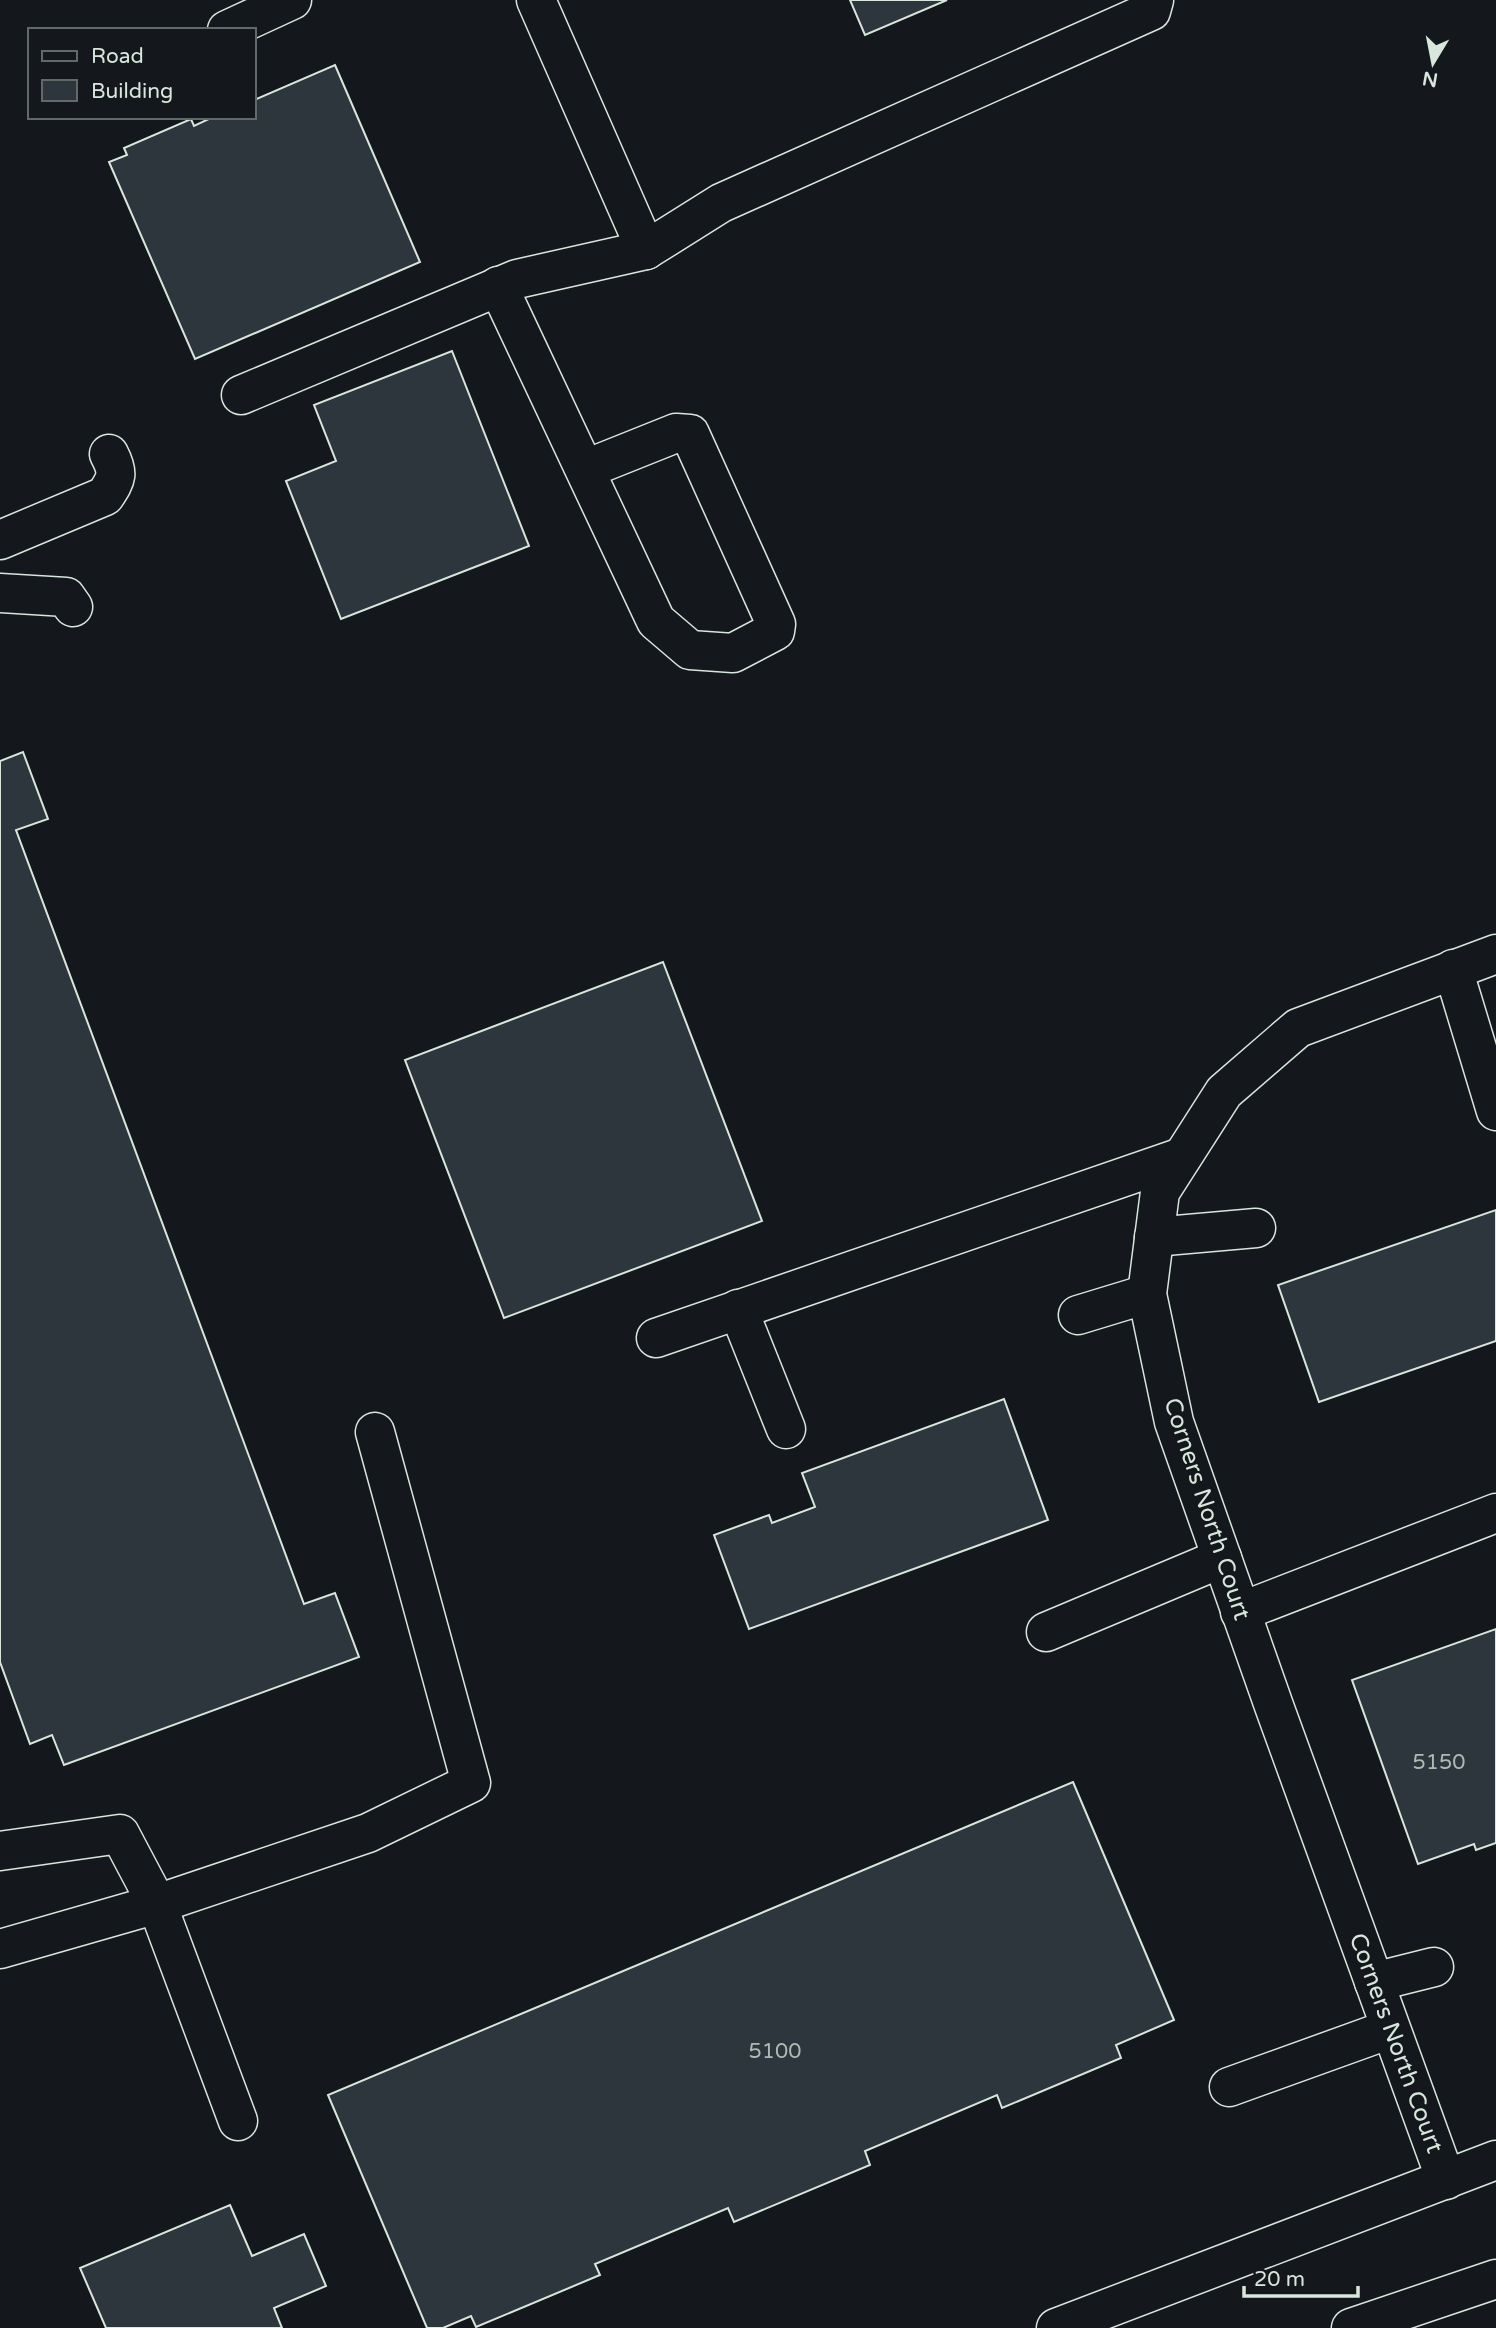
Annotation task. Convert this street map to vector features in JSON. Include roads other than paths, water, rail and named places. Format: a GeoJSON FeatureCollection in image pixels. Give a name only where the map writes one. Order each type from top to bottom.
{"type":"FeatureCollection","features":[{"type":"Feature","properties":{"kind":"main road"},"geometry":{"type":"LineString","coordinates":[[231,28],[292,0]]}},
{"type":"Feature","properties":{"kind":"main road"},"geometry":{"type":"LineString","coordinates":[[537,0],[646,250]]}},
{"type":"Feature","properties":{"kind":"main road"},"geometry":{"type":"LineString","coordinates":[[240,395],[517,279],[646,250],[721,203],[1151,11],[1154,0]]}},
{"type":"Feature","properties":{"kind":"main road"},"geometry":{"type":"LineString","coordinates":[[498,286],[656,621],[690,650],[733,653],[775,631],[776,624],[690,434],[676,433],[586,469]]}},
{"type":"Feature","properties":{"kind":"main road"},"geometry":{"type":"LineString","coordinates":[[0,540],[105,496],[114,482],[117,469],[109,454]]}},
{"type":"Feature","properties":{"kind":"main road"},"geometry":{"type":"LineString","coordinates":[[0,593],[65,597],[73,607]]}},
{"type":"Feature","properties":{"kind":"main road","name":"Corners North Court"},"geometry":{"type":"LineString","coordinates":[[1446,2180],[1174,1422],[1147,1294],[1160,1192],[1224,1092],[1298,1028],[1496,954]]}},
{"type":"Feature","properties":{"kind":"main road"},"geometry":{"type":"LineString","coordinates":[[1453,969],[1496,1111]]}},
{"type":"Feature","properties":{"kind":"main road"},"geometry":{"type":"LineString","coordinates":[[656,1338],[1182,1157]]}},
{"type":"Feature","properties":{"kind":"main road"},"geometry":{"type":"LineString","coordinates":[[1154,1237],[1256,1228]]}},
{"type":"Feature","properties":{"kind":"main road"},"geometry":{"type":"LineString","coordinates":[[1078,1315],[1147,1294]]}},
{"type":"Feature","properties":{"kind":"main road"},"geometry":{"type":"LineString","coordinates":[[738,1309],[786,1429]]}},
{"type":"Feature","properties":{"kind":"main road"},"geometry":{"type":"LineString","coordinates":[[0,1949],[157,1904],[368,1832],[471,1783],[375,1432]]}},
{"type":"Feature","properties":{"kind":"main road"},"geometry":{"type":"LineString","coordinates":[[1240,1612],[1496,1513]]}},
{"type":"Feature","properties":{"kind":"main road"},"geometry":{"type":"LineString","coordinates":[[1046,1632],[1222,1558]]}},
{"type":"Feature","properties":{"kind":"main road"},"geometry":{"type":"LineString","coordinates":[[0,1851],[120,1834],[157,1904],[238,2121]]}},
{"type":"Feature","properties":{"kind":"main road"},"geometry":{"type":"LineString","coordinates":[[1374,1982],[1434,1967]]}},
{"type":"Feature","properties":{"kind":"main road"},"geometry":{"type":"LineString","coordinates":[[1229,2087],[1390,2029]]}},
{"type":"Feature","properties":{"kind":"main road"},"geometry":{"type":"LineString","coordinates":[[1056,2328],[1496,2160]]}},
{"type":"Feature","properties":{"kind":"main road"},"geometry":{"type":"LineString","coordinates":[[1351,2328],[1496,2279]]}}]}
